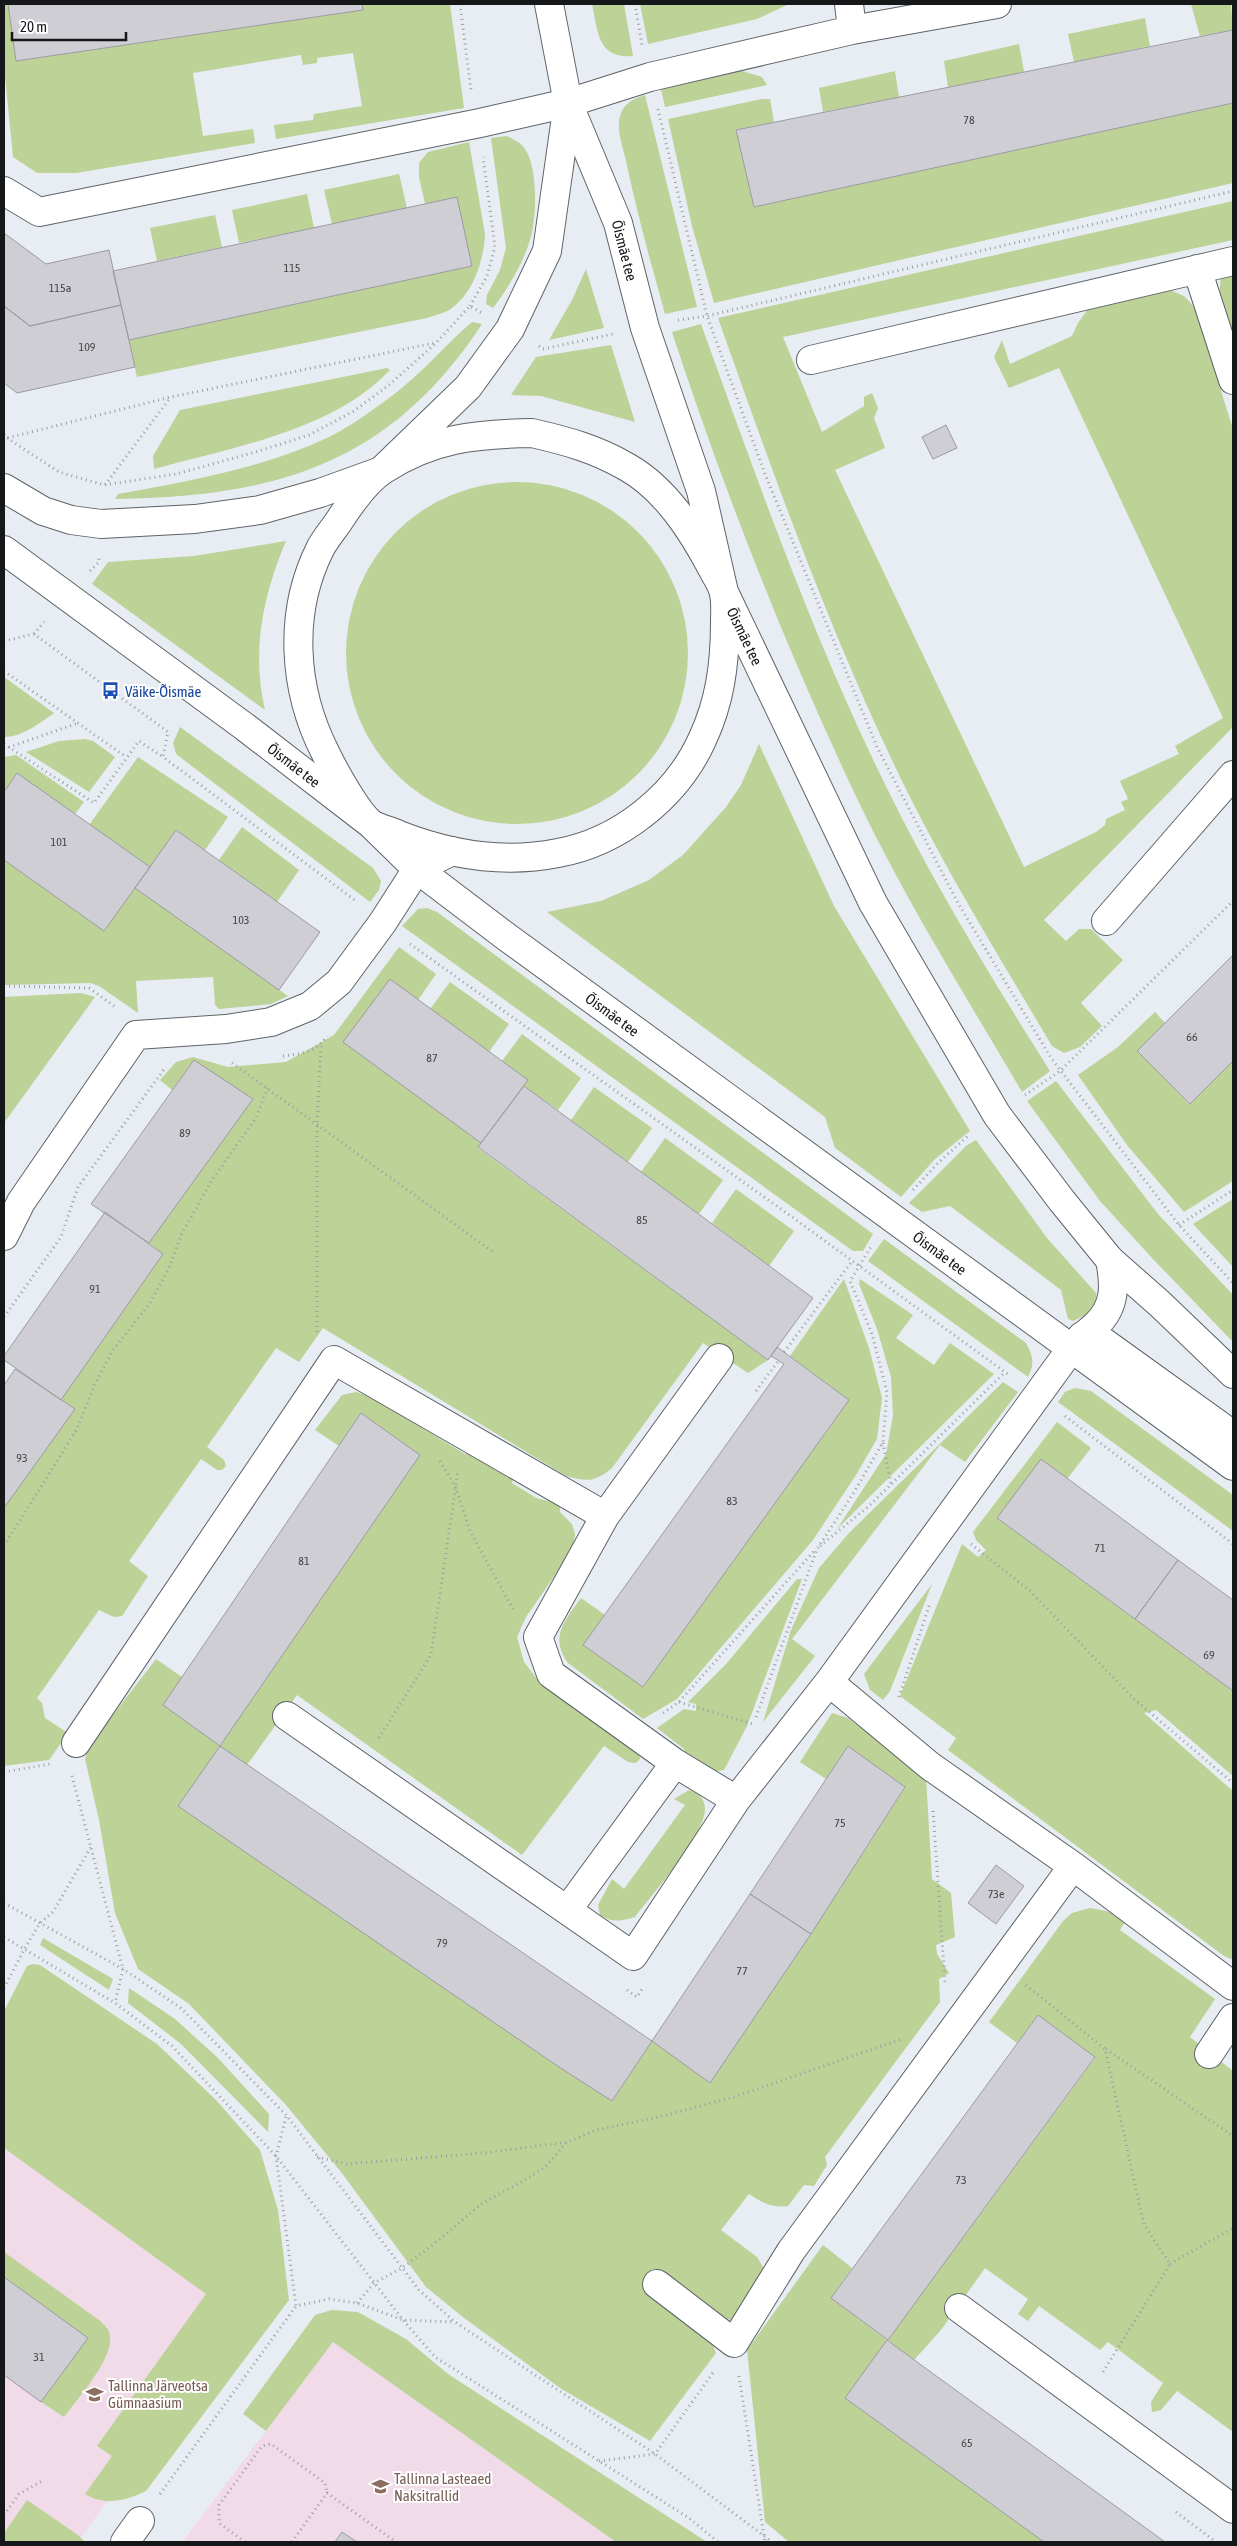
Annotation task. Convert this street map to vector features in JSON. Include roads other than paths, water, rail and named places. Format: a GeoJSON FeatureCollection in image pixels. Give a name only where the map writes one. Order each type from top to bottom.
{"type":"FeatureCollection","features":[{"type":"Feature","properties":{"kind":"street","name":"Õismäe tee"},"geometry":{"type":"LineString","coordinates":[[549,4],[568,103],[618,223],[645,328],[701,491],[724,592],[873,903],[997,1116],[1110,1260],[1160,1304],[1233,1374]]}},
{"type":"Feature","properties":{"kind":"street"},"geometry":{"type":"LineString","coordinates":[[4,190],[38,212],[470,125],[568,103],[850,17],[997,4]]}},
{"type":"Feature","properties":{"kind":"street","name":"Õismäe tee"},"geometry":{"type":"LineString","coordinates":[[4,488],[43,511],[71,520],[101,524],[195,519],[260,510],[320,494],[381,471],[468,387],[510,329],[547,251],[568,103]]}},
{"type":"Feature","properties":{"kind":"street"},"geometry":{"type":"LineString","coordinates":[[810,360],[1233,261]]}},
{"type":"Feature","properties":{"kind":"street"},"geometry":{"type":"LineString","coordinates":[[1197,269],[1233,380]]}},
{"type":"Feature","properties":{"kind":"street"},"geometry":{"type":"LineString","coordinates":[[532,433],[584,445],[631,468],[670,503],[700,547],[724,592],[723,676],[713,716],[696,752],[667,792],[644,814],[610,835],[572,851],[532,858],[499,859],[419,843],[371,824],[338,777],[318,738],[302,692],[297,643],[303,595],[320,549],[347,508],[381,471],[432,446],[480,434],[532,433]]}},
{"type":"Feature","properties":{"kind":"street","name":"Õismäe tee"},"geometry":{"type":"LineString","coordinates":[[4,550],[237,721],[371,824],[417,869],[891,1218],[1076,1343],[1233,1466]]}},
{"type":"Feature","properties":{"kind":"street"},"geometry":{"type":"LineString","coordinates":[[1106,921],[1233,775]]}},
{"type":"Feature","properties":{"kind":"street"},"geometry":{"type":"LineString","coordinates":[[4,1236],[21,1202],[136,1035],[226,1029],[262,1024],[310,1006],[339,982],[383,922],[417,869],[452,851]]}},
{"type":"Feature","properties":{"kind":"street"},"geometry":{"type":"LineString","coordinates":[[287,1716],[568,1909],[633,1956],[736,1800],[828,1682],[1076,1343],[1096,1325],[1112,1302],[1114,1283],[1110,1260]]}},
{"type":"Feature","properties":{"kind":"street"},"geometry":{"type":"LineString","coordinates":[[1076,1343],[1098,1338],[1233,1435]]}},
{"type":"Feature","properties":{"kind":"street"},"geometry":{"type":"LineString","coordinates":[[719,1358],[604,1516],[538,1637],[551,1674],[675,1762],[736,1800]]}},
{"type":"Feature","properties":{"kind":"street"},"geometry":{"type":"LineString","coordinates":[[72,1752],[334,1360],[604,1516]]}},
{"type":"Feature","properties":{"kind":"street"},"geometry":{"type":"LineString","coordinates":[[828,1682],[930,1766],[1073,1866],[1233,1986]]}},
{"type":"Feature","properties":{"kind":"street"},"geometry":{"type":"LineString","coordinates":[[568,1909],[675,1762]]}},
{"type":"Feature","properties":{"kind":"street"},"geometry":{"type":"LineString","coordinates":[[657,2284],[734,2343],[791,2251],[1073,1866]]}},
{"type":"Feature","properties":{"kind":"street"},"geometry":{"type":"LineString","coordinates":[[1209,2054],[1233,2018]]}},
{"type":"Feature","properties":{"kind":"street"},"geometry":{"type":"LineString","coordinates":[[959,2308],[1086,2399],[1105,2416],[1233,2509]]}},
{"type":"Feature","properties":{"kind":"place","name":"Väike-Õismäe"},"geometry":{"type":"Point","coordinates":[111,691]}},
{"type":"Feature","properties":{"kind":"place","name":"Tallinna Järveotsa Gümnaasium"},"geometry":{"type":"Point","coordinates":[94,2394]}},
{"type":"Feature","properties":{"kind":"place","name":"Tallinna Lasteaed Naksitrallid"},"geometry":{"type":"Point","coordinates":[380,2487]}}]}
